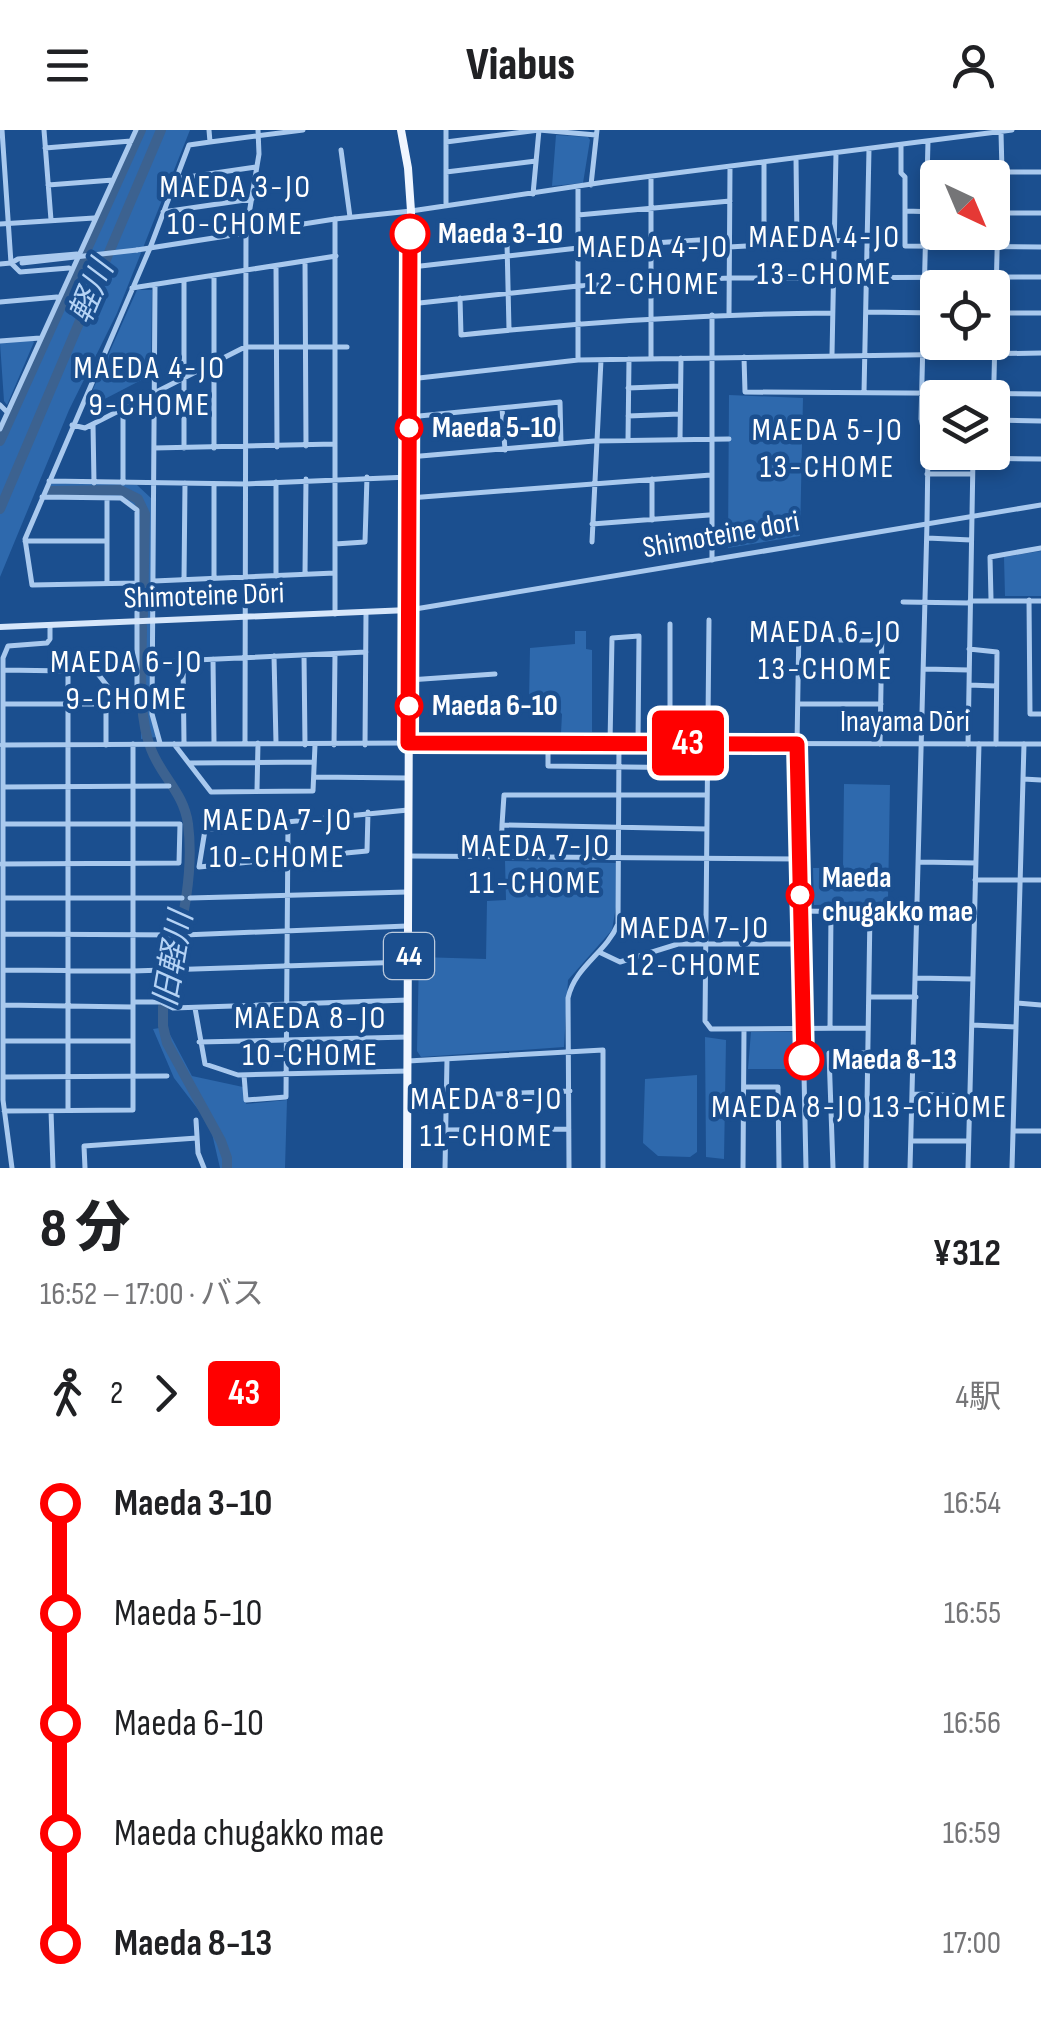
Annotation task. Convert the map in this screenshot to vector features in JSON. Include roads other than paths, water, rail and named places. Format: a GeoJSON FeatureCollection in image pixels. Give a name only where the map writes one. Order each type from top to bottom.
{"type":"FeatureCollection","features":[{"type":"Feature","properties":{"kind":"main road","name":"44"},"geometry":{"type":"LineString","coordinates":[[402,130],[410,211],[406,1168]]}},
{"type":"Feature","properties":{"kind":"main road","name":"Shimoteine Dōri"},"geometry":{"type":"LineString","coordinates":[[0,628],[409,610]]}},
{"type":"Feature","properties":{"kind":"street"},"geometry":{"type":"LineString","coordinates":[[2,130],[11,263],[20,272],[71,268]]}},
{"type":"Feature","properties":{"kind":"street"},"geometry":{"type":"LineString","coordinates":[[44,130],[51,220]]}},
{"type":"Feature","properties":{"kind":"street"},"geometry":{"type":"LineString","coordinates":[[0,429],[136,130]]}},
{"type":"Feature","properties":{"kind":"street"},"geometry":{"type":"LineString","coordinates":[[209,130],[210,142]]}},
{"type":"Feature","properties":{"kind":"street"},"geometry":{"type":"LineString","coordinates":[[137,583],[32,585],[26,541],[42,497],[150,248],[189,145],[303,130]]}},
{"type":"Feature","properties":{"kind":"street"},"geometry":{"type":"LineString","coordinates":[[446,130],[446,205]]}},
{"type":"Feature","properties":{"kind":"street"},"geometry":{"type":"LineString","coordinates":[[446,142],[540,130],[597,132],[591,185]]}},
{"type":"Feature","properties":{"kind":"street"},"geometry":{"type":"LineString","coordinates":[[532,194],[540,130]]}},
{"type":"Feature","properties":{"kind":"street"},"geometry":{"type":"LineString","coordinates":[[0,264],[137,250],[335,219],[1012,130]]}},
{"type":"Feature","properties":{"kind":"street"},"geometry":{"type":"LineString","coordinates":[[1000,132],[1002,172],[1041,172]]}},
{"type":"Feature","properties":{"kind":"street"},"geometry":{"type":"LineString","coordinates":[[244,743],[246,232],[258,133]]}},
{"type":"Feature","properties":{"kind":"street"},"geometry":{"type":"LineString","coordinates":[[45,148],[131,141]]}},
{"type":"Feature","properties":{"kind":"street"},"geometry":{"type":"LineString","coordinates":[[928,141],[928,160]]}},
{"type":"Feature","properties":{"kind":"street"},"geometry":{"type":"LineString","coordinates":[[901,144],[905,246],[920,246]]}},
{"type":"Feature","properties":{"kind":"street"},"geometry":{"type":"LineString","coordinates":[[864,393],[869,148]]}},
{"type":"Feature","properties":{"kind":"street"},"geometry":{"type":"LineString","coordinates":[[341,150],[350,217]]}},
{"type":"Feature","properties":{"kind":"street"},"geometry":{"type":"LineString","coordinates":[[832,354],[836,153]]}},
{"type":"Feature","properties":{"kind":"street"},"geometry":{"type":"LineString","coordinates":[[796,158],[797,244]]}},
{"type":"Feature","properties":{"kind":"street"},"geometry":{"type":"LineString","coordinates":[[446,172],[536,161]]}},
{"type":"Feature","properties":{"kind":"street"},"geometry":{"type":"LineString","coordinates":[[764,162],[764,245]]}},
{"type":"Feature","properties":{"kind":"street"},"geometry":{"type":"LineString","coordinates":[[174,179],[257,166]]}},
{"type":"Feature","properties":{"kind":"street"},"geometry":{"type":"LineString","coordinates":[[729,314],[730,166]]}},
{"type":"Feature","properties":{"kind":"street"},"geometry":{"type":"LineString","coordinates":[[651,358],[652,176]]}},
{"type":"Feature","properties":{"kind":"street"},"geometry":{"type":"LineString","coordinates":[[48,185],[112,180]]}},
{"type":"Feature","properties":{"kind":"street"},"geometry":{"type":"LineString","coordinates":[[578,188],[578,360]]}},
{"type":"Feature","properties":{"kind":"street"},"geometry":{"type":"LineString","coordinates":[[163,212],[252,199]]}},
{"type":"Feature","properties":{"kind":"street"},"geometry":{"type":"LineString","coordinates":[[578,215],[730,201]]}},
{"type":"Feature","properties":{"kind":"street"},"geometry":{"type":"LineString","coordinates":[[905,210],[920,211]]}},
{"type":"Feature","properties":{"kind":"street"},"geometry":{"type":"LineString","coordinates":[[1010,213],[1041,213]]}},
{"type":"Feature","properties":{"kind":"street"},"geometry":{"type":"LineString","coordinates":[[0,224],[94,218]]}},
{"type":"Feature","properties":{"kind":"street"},"geometry":{"type":"LineString","coordinates":[[335,219],[336,614]]}},
{"type":"Feature","properties":{"kind":"street"},"geometry":{"type":"LineString","coordinates":[[409,267],[578,248],[730,238]]}},
{"type":"Feature","properties":{"kind":"street"},"geometry":{"type":"LineString","coordinates":[[730,247],[868,239]]}},
{"type":"Feature","properties":{"kind":"street"},"geometry":{"type":"LineString","coordinates":[[507,243],[509,329]]}},
{"type":"Feature","properties":{"kind":"street"},"geometry":{"type":"LineString","coordinates":[[1010,247],[1041,247]]}},
{"type":"Feature","properties":{"kind":"street"},"geometry":{"type":"LineString","coordinates":[[11,263],[78,254]]}},
{"type":"Feature","properties":{"kind":"street"},"geometry":{"type":"LineString","coordinates":[[132,288],[336,256]]}},
{"type":"Feature","properties":{"kind":"street"},"geometry":{"type":"LineString","coordinates":[[306,261],[306,446]]}},
{"type":"Feature","properties":{"kind":"street"},"geometry":{"type":"LineString","coordinates":[[276,266],[276,447]]}},
{"type":"Feature","properties":{"kind":"street"},"geometry":{"type":"LineString","coordinates":[[214,276],[214,448]]}},
{"type":"Feature","properties":{"kind":"street"},"geometry":{"type":"LineString","coordinates":[[410,304],[652,282],[920,277]]}},
{"type":"Feature","properties":{"kind":"street"},"geometry":{"type":"LineString","coordinates":[[1010,277],[1041,277]]}},
{"type":"Feature","properties":{"kind":"street"},"geometry":{"type":"LineString","coordinates":[[184,281],[184,448]]}},
{"type":"Feature","properties":{"kind":"street"},"geometry":{"type":"LineString","coordinates":[[154,286],[152,714],[158,743]]}},
{"type":"Feature","properties":{"kind":"street"},"geometry":{"type":"LineString","coordinates":[[0,302],[58,296]]}},
{"type":"Feature","properties":{"kind":"street"},"geometry":{"type":"LineString","coordinates":[[460,298],[461,335],[578,322],[729,314],[832,314]]}},
{"type":"Feature","properties":{"kind":"street"},"geometry":{"type":"LineString","coordinates":[[866,312],[920,314]]}},
{"type":"Feature","properties":{"kind":"street"},"geometry":{"type":"LineString","coordinates":[[1010,313],[1041,313]]}},
{"type":"Feature","properties":{"kind":"street"},"geometry":{"type":"LineString","coordinates":[[712,315],[712,560]]}},
{"type":"Feature","properties":{"kind":"street"},"geometry":{"type":"LineString","coordinates":[[0,341],[40,338]]}},
{"type":"Feature","properties":{"kind":"street"},"geometry":{"type":"LineString","coordinates":[[72,426],[85,428],[94,424],[245,347],[347,347]]}},
{"type":"Feature","properties":{"kind":"street"},"geometry":{"type":"LineString","coordinates":[[410,378],[578,360],[920,352]]}},
{"type":"Feature","properties":{"kind":"street"},"geometry":{"type":"LineString","coordinates":[[1010,352],[1041,353]]}},
{"type":"Feature","properties":{"kind":"street"},"geometry":{"type":"LineString","coordinates":[[744,356],[745,392],[920,392]]}},
{"type":"Feature","properties":{"kind":"street"},"geometry":{"type":"LineString","coordinates":[[680,440],[681,358]]}},
{"type":"Feature","properties":{"kind":"street"},"geometry":{"type":"LineString","coordinates":[[628,440],[629,359]]}},
{"type":"Feature","properties":{"kind":"street"},"geometry":{"type":"LineString","coordinates":[[592,542],[601,360]]}},
{"type":"Feature","properties":{"kind":"street"},"geometry":{"type":"LineString","coordinates":[[628,388],[681,386]]}},
{"type":"Feature","properties":{"kind":"street"},"geometry":{"type":"LineString","coordinates":[[1010,394],[1041,394]]}},
{"type":"Feature","properties":{"kind":"street"},"geometry":{"type":"LineString","coordinates":[[409,417],[560,402],[561,444]]}},
{"type":"Feature","properties":{"kind":"street"},"geometry":{"type":"LineString","coordinates":[[0,404],[7,412]]}},
{"type":"Feature","properties":{"kind":"street"},"geometry":{"type":"LineString","coordinates":[[502,408],[505,450]]}},
{"type":"Feature","properties":{"kind":"street"},"geometry":{"type":"LineString","coordinates":[[123,409],[124,483]]}},
{"type":"Feature","properties":{"kind":"street"},"geometry":{"type":"LineString","coordinates":[[628,416],[680,414]]}},
{"type":"Feature","properties":{"kind":"street"},"geometry":{"type":"LineString","coordinates":[[1010,420],[1041,421]]}},
{"type":"Feature","properties":{"kind":"street"},"geometry":{"type":"LineString","coordinates":[[94,424],[94,483]]}},
{"type":"Feature","properties":{"kind":"street"},"geometry":{"type":"LineString","coordinates":[[409,458],[594,441],[729,439]]}},
{"type":"Feature","properties":{"kind":"street"},"geometry":{"type":"LineString","coordinates":[[154,448],[336,444]]}},
{"type":"Feature","properties":{"kind":"street"},"geometry":{"type":"LineString","coordinates":[[1010,457],[1041,459]]}},
{"type":"Feature","properties":{"kind":"street"},"geometry":{"type":"LineString","coordinates":[[910,1168],[928,470]]}},
{"type":"Feature","properties":{"kind":"street"},"geometry":{"type":"LineString","coordinates":[[968,744],[972,470]]}},
{"type":"Feature","properties":{"kind":"street"},"geometry":{"type":"LineString","coordinates":[[928,474],[971,474]]}},
{"type":"Feature","properties":{"kind":"street"},"geometry":{"type":"LineString","coordinates":[[409,498],[711,475]]}},
{"type":"Feature","properties":{"kind":"street"},"geometry":{"type":"LineString","coordinates":[[49,481],[245,484],[409,476]]}},
{"type":"Feature","properties":{"kind":"street"},"geometry":{"type":"LineString","coordinates":[[336,544],[365,542],[367,477]]}},
{"type":"Feature","properties":{"kind":"street"},"geometry":{"type":"LineString","coordinates":[[305,574],[306,479]]}},
{"type":"Feature","properties":{"kind":"street"},"geometry":{"type":"LineString","coordinates":[[652,480],[652,520]]}},
{"type":"Feature","properties":{"kind":"street"},"geometry":{"type":"LineString","coordinates":[[276,482],[276,576]]}},
{"type":"Feature","properties":{"kind":"street"},"geometry":{"type":"LineString","coordinates":[[184,484],[184,580]]}},
{"type":"Feature","properties":{"kind":"street"},"geometry":{"type":"LineString","coordinates":[[214,484],[214,578]]}},
{"type":"Feature","properties":{"kind":"street"},"geometry":{"type":"LineString","coordinates":[[42,497],[127,500],[137,510],[137,583],[137,622],[137,662],[137,699],[119,701],[91,665],[137,662]]}},
{"type":"Feature","properties":{"kind":"street"},"geometry":{"type":"LineString","coordinates":[[107,498],[108,583]]}},
{"type":"Feature","properties":{"kind":"street","name":"Shimoteine dori"},"geometry":{"type":"LineString","coordinates":[[409,610],[1041,505]]}},
{"type":"Feature","properties":{"kind":"street"},"geometry":{"type":"LineString","coordinates":[[592,524],[710,515]]}},
{"type":"Feature","properties":{"kind":"street"},"geometry":{"type":"LineString","coordinates":[[927,538],[971,540]]}},
{"type":"Feature","properties":{"kind":"street"},"geometry":{"type":"LineString","coordinates":[[26,541],[107,541]]}},
{"type":"Feature","properties":{"kind":"street"},"geometry":{"type":"LineString","coordinates":[[991,599],[990,557],[1041,548]]}},
{"type":"Feature","properties":{"kind":"street"},"geometry":{"type":"LineString","coordinates":[[153,582],[336,573]]}},
{"type":"Feature","properties":{"kind":"street"},"geometry":{"type":"LineString","coordinates":[[1029,600],[1030,714],[1041,714]]}},
{"type":"Feature","properties":{"kind":"street"},"geometry":{"type":"LineString","coordinates":[[903,602],[1041,600]]}},
{"type":"Feature","properties":{"kind":"street"},"geometry":{"type":"LineString","coordinates":[[365,744],[366,613]]}},
{"type":"Feature","properties":{"kind":"street"},"geometry":{"type":"LineString","coordinates":[[708,620],[707,1026],[868,1028]]}},
{"type":"Feature","properties":{"kind":"street"},"geometry":{"type":"LineString","coordinates":[[670,624],[670,743]]}},
{"type":"Feature","properties":{"kind":"street"},"geometry":{"type":"LineString","coordinates":[[800,625],[797,744],[806,1168]]}},
{"type":"Feature","properties":{"kind":"street"},"geometry":{"type":"LineString","coordinates":[[12,1168],[4,1137],[1,1041],[1,670],[8,646],[47,643],[50,626]]}},
{"type":"Feature","properties":{"kind":"street"},"geometry":{"type":"LineString","coordinates":[[880,744],[882,627]]}},
{"type":"Feature","properties":{"kind":"street"},"geometry":{"type":"LineString","coordinates":[[610,743],[612,638],[639,636],[638,743]]}},
{"type":"Feature","properties":{"kind":"street"},"geometry":{"type":"LineString","coordinates":[[799,640],[882,640]]}},
{"type":"Feature","properties":{"kind":"street"},"geometry":{"type":"LineString","coordinates":[[970,650],[997,652],[996,744]]}},
{"type":"Feature","properties":{"kind":"street"},"geometry":{"type":"LineString","coordinates":[[152,662],[366,652]]}},
{"type":"Feature","properties":{"kind":"street"},"geometry":{"type":"LineString","coordinates":[[334,654],[334,745]]}},
{"type":"Feature","properties":{"kind":"street"},"geometry":{"type":"LineString","coordinates":[[304,655],[305,745]]}},
{"type":"Feature","properties":{"kind":"street"},"geometry":{"type":"LineString","coordinates":[[274,656],[276,743]]}},
{"type":"Feature","properties":{"kind":"street"},"geometry":{"type":"LineString","coordinates":[[213,659],[214,743]]}},
{"type":"Feature","properties":{"kind":"street"},"geometry":{"type":"LineString","coordinates":[[183,660],[184,743]]}},
{"type":"Feature","properties":{"kind":"street"},"geometry":{"type":"LineString","coordinates":[[925,669],[969,670]]}},
{"type":"Feature","properties":{"kind":"street"},"geometry":{"type":"LineString","coordinates":[[1,670],[68,671],[68,1110]]}},
{"type":"Feature","properties":{"kind":"street"},"geometry":{"type":"LineString","coordinates":[[798,672],[881,672]]}},
{"type":"Feature","properties":{"kind":"street"},"geometry":{"type":"LineString","coordinates":[[409,680],[494,674]]}},
{"type":"Feature","properties":{"kind":"street"},"geometry":{"type":"LineString","coordinates":[[969,685],[996,686]]}},
{"type":"Feature","properties":{"kind":"street"},"geometry":{"type":"LineString","coordinates":[[1,704],[106,704],[106,745]]}},
{"type":"Feature","properties":{"kind":"street"},"geometry":{"type":"LineString","coordinates":[[798,704],[880,704]]}},
{"type":"Feature","properties":{"kind":"street"},"geometry":{"type":"LineString","coordinates":[[257,792],[258,743]]}},
{"type":"Feature","properties":{"kind":"street"},"geometry":{"type":"LineString","coordinates":[[3,1108],[132,1110],[133,744]]}},
{"type":"Feature","properties":{"kind":"street"},"geometry":{"type":"LineString","coordinates":[[174,744],[211,792],[314,791],[315,744]]}},
{"type":"Feature","properties":{"kind":"street"},"geometry":{"type":"LineString","coordinates":[[548,744],[548,766],[707,768]]}},
{"type":"Feature","properties":{"kind":"street"},"geometry":{"type":"LineString","coordinates":[[569,1168],[570,987],[618,924],[619,744]]}},
{"type":"Feature","properties":{"kind":"street"},"geometry":{"type":"LineString","coordinates":[[968,1168],[978,744]]}},
{"type":"Feature","properties":{"kind":"street"},"geometry":{"type":"LineString","coordinates":[[1012,1168],[1024,744]]}},
{"type":"Feature","properties":{"kind":"street","name":"Inayama Dōri"},"geometry":{"type":"LineString","coordinates":[[1,745],[1041,744]]}},
{"type":"Feature","properties":{"kind":"street"},"geometry":{"type":"LineString","coordinates":[[189,763],[314,762]]}},
{"type":"Feature","properties":{"kind":"street"},"geometry":{"type":"LineString","coordinates":[[314,778],[408,778]]}},
{"type":"Feature","properties":{"kind":"street"},"geometry":{"type":"LineString","coordinates":[[1024,779],[1041,780]]}},
{"type":"Feature","properties":{"kind":"street"},"geometry":{"type":"LineString","coordinates":[[1,787],[169,786]]}},
{"type":"Feature","properties":{"kind":"street"},"geometry":{"type":"LineString","coordinates":[[501,858],[504,796],[707,796]]}},
{"type":"Feature","properties":{"kind":"street"},"geometry":{"type":"LineString","coordinates":[[368,812],[367,851],[198,867],[206,830],[368,812],[408,810]]}},
{"type":"Feature","properties":{"kind":"street"},"geometry":{"type":"LineString","coordinates":[[244,1075],[246,1100],[286,1097],[288,822]]}},
{"type":"Feature","properties":{"kind":"street"},"geometry":{"type":"LineString","coordinates":[[1,824],[180,824],[180,863],[1,864]]}},
{"type":"Feature","properties":{"kind":"street"},"geometry":{"type":"LineString","coordinates":[[502,825],[707,828]]}},
{"type":"Feature","properties":{"kind":"street"},"geometry":{"type":"LineString","coordinates":[[408,856],[799,859]]}},
{"type":"Feature","properties":{"kind":"street"},"geometry":{"type":"LineString","coordinates":[[920,862],[976,863]]}},
{"type":"Feature","properties":{"kind":"street"},"geometry":{"type":"LineString","coordinates":[[975,880],[1041,880]]}},
{"type":"Feature","properties":{"kind":"street"},"geometry":{"type":"LineString","coordinates":[[1,898],[410,892]]}},
{"type":"Feature","properties":{"kind":"street"},"geometry":{"type":"LineString","coordinates":[[800,911],[870,912],[866,1168]]}},
{"type":"Feature","properties":{"kind":"street"},"geometry":{"type":"LineString","coordinates":[[830,1028],[831,911]]}},
{"type":"Feature","properties":{"kind":"street"},"geometry":{"type":"LineString","coordinates":[[1,934],[184,934],[409,926]]}},
{"type":"Feature","properties":{"kind":"street"},"geometry":{"type":"LineString","coordinates":[[600,952],[620,962],[664,947],[706,942],[801,944]]}},
{"type":"Feature","properties":{"kind":"street"},"geometry":{"type":"LineString","coordinates":[[1,970],[133,971],[409,962]]}},
{"type":"Feature","properties":{"kind":"street"},"geometry":{"type":"LineString","coordinates":[[916,978],[973,979]]}},
{"type":"Feature","properties":{"kind":"street"},"geometry":{"type":"LineString","coordinates":[[869,997],[916,997]]}},
{"type":"Feature","properties":{"kind":"street"},"geometry":{"type":"LineString","coordinates":[[1,1006],[161,1002],[195,1007],[408,1000]]}},
{"type":"Feature","properties":{"kind":"street"},"geometry":{"type":"LineString","coordinates":[[1017,1003],[1041,1004]]}},
{"type":"Feature","properties":{"kind":"street"},"geometry":{"type":"LineString","coordinates":[[195,1007],[205,1064],[244,1075],[603,1050],[603,1168]]}},
{"type":"Feature","properties":{"kind":"street"},"geometry":{"type":"LineString","coordinates":[[972,1025],[1016,1027]]}},
{"type":"Feature","properties":{"kind":"street"},"geometry":{"type":"LineString","coordinates":[[743,1168],[744,1029]]}},
{"type":"Feature","properties":{"kind":"street"},"geometry":{"type":"LineString","coordinates":[[199,1042],[408,1036]]}},
{"type":"Feature","properties":{"kind":"street"},"geometry":{"type":"LineString","coordinates":[[1,1041],[133,1041]]}},
{"type":"Feature","properties":{"kind":"street"},"geometry":{"type":"LineString","coordinates":[[833,1168],[830,1053],[868,1054]]}},
{"type":"Feature","properties":{"kind":"street"},"geometry":{"type":"LineString","coordinates":[[445,1168],[446,1059]]}},
{"type":"Feature","properties":{"kind":"street"},"geometry":{"type":"LineString","coordinates":[[2,1076],[167,1076]]}},
{"type":"Feature","properties":{"kind":"street"},"geometry":{"type":"LineString","coordinates":[[744,1087],[778,1087],[780,1168]]}},
{"type":"Feature","properties":{"kind":"street"},"geometry":{"type":"LineString","coordinates":[[446,1096],[570,1091]]}},
{"type":"Feature","properties":{"kind":"street"},"geometry":{"type":"LineString","coordinates":[[912,1094],[970,1096]]}},
{"type":"Feature","properties":{"kind":"street"},"geometry":{"type":"LineString","coordinates":[[51,1110],[54,1168]]}},
{"type":"Feature","properties":{"kind":"street"},"geometry":{"type":"LineString","coordinates":[[196,1120],[204,1168]]}},
{"type":"Feature","properties":{"kind":"street"},"geometry":{"type":"LineString","coordinates":[[446,1130],[570,1129]]}},
{"type":"Feature","properties":{"kind":"street"},"geometry":{"type":"LineString","coordinates":[[1013,1131],[1041,1131]]}},
{"type":"Feature","properties":{"kind":"street"},"geometry":{"type":"LineString","coordinates":[[85,1168],[84,1146],[197,1138]]}},
{"type":"Feature","properties":{"kind":"street"},"geometry":{"type":"LineString","coordinates":[[911,1140],[969,1141]]}},
{"type":"Feature","properties":{"kind":"waterway"},"geometry":{"type":"LineString","coordinates":[[0,441],[141,130]]}},
{"type":"Feature","properties":{"kind":"waterway","name":"軽川"},"geometry":{"type":"LineString","coordinates":[[0,509],[161,130]]}},
{"type":"Feature","properties":{"kind":"waterway","name":"旧軽川"},"geometry":{"type":"LineString","coordinates":[[51,491],[120,490],[138,499],[145,514],[143,616]]}},
{"type":"Feature","properties":{"kind":"waterway","name":"旧軽川"},"geometry":{"type":"LineString","coordinates":[[142,626],[141,688],[147,735],[155,759],[186,813],[190,847],[187,893],[163,1007],[163,1026],[167,1043],[221,1141],[227,1168]]}},
{"type":"Feature","properties":{"kind":"place","name":"Maeda 3-10"},"geometry":{"type":"Point","coordinates":[410,234]}},
{"type":"Feature","properties":{"kind":"place","name":"Maeda 5-10"},"geometry":{"type":"Point","coordinates":[409,428]}},
{"type":"Feature","properties":{"kind":"place","name":"Maeda 6-10"},"geometry":{"type":"Point","coordinates":[409,706]}},
{"type":"Feature","properties":{"kind":"place","name":"Maeda chugakko mae"},"geometry":{"type":"Point","coordinates":[800,895]}},
{"type":"Feature","properties":{"kind":"place","name":"Maeda 8-13"},"geometry":{"type":"Point","coordinates":[804,1060]}},
{"type":"Feature","properties":{"kind":"district","name":"MAEDA 3-JO 10-CHOME"},"geometry":{"type":"Point","coordinates":[236,206]}},
{"type":"Feature","properties":{"kind":"district","name":"MAEDA 4-JO 13-CHOME"},"geometry":{"type":"Point","coordinates":[825,256]}},
{"type":"Feature","properties":{"kind":"district","name":"MAEDA 4-JO 12-CHOME"},"geometry":{"type":"Point","coordinates":[653,266]}},
{"type":"Feature","properties":{"kind":"district","name":"MAEDA 4-JO 9-CHOME"},"geometry":{"type":"Point","coordinates":[150,386]}},
{"type":"Feature","properties":{"kind":"district","name":"MAEDA 5-JO 13-CHOME"},"geometry":{"type":"Point","coordinates":[828,448]}},
{"type":"Feature","properties":{"kind":"district","name":"MAEDA 6-JO 13-CHOME"},"geometry":{"type":"Point","coordinates":[826,650]}},
{"type":"Feature","properties":{"kind":"district","name":"MAEDA 6-JO 9-CHOME"},"geometry":{"type":"Point","coordinates":[127,680]}},
{"type":"Feature","properties":{"kind":"district","name":"MAEDA 7-JO 10-CHOME"},"geometry":{"type":"Point","coordinates":[278,838]}},
{"type":"Feature","properties":{"kind":"district","name":"MAEDA 7-JO 11-CHOME"},"geometry":{"type":"Point","coordinates":[536,864]}},
{"type":"Feature","properties":{"kind":"district","name":"MAEDA 7-JO 12-CHOME"},"geometry":{"type":"Point","coordinates":[695,946]}},
{"type":"Feature","properties":{"kind":"district","name":"MAEDA 8-JO 10-CHOME"},"geometry":{"type":"Point","coordinates":[311,1036]}},
{"type":"Feature","properties":{"kind":"district","name":"MAEDA 8-JO 13-CHOME"},"geometry":{"type":"Point","coordinates":[860,1107]}},
{"type":"Feature","properties":{"kind":"district","name":"MAEDA 8-JO 11-CHOME"},"geometry":{"type":"Point","coordinates":[487,1118]}}]}
